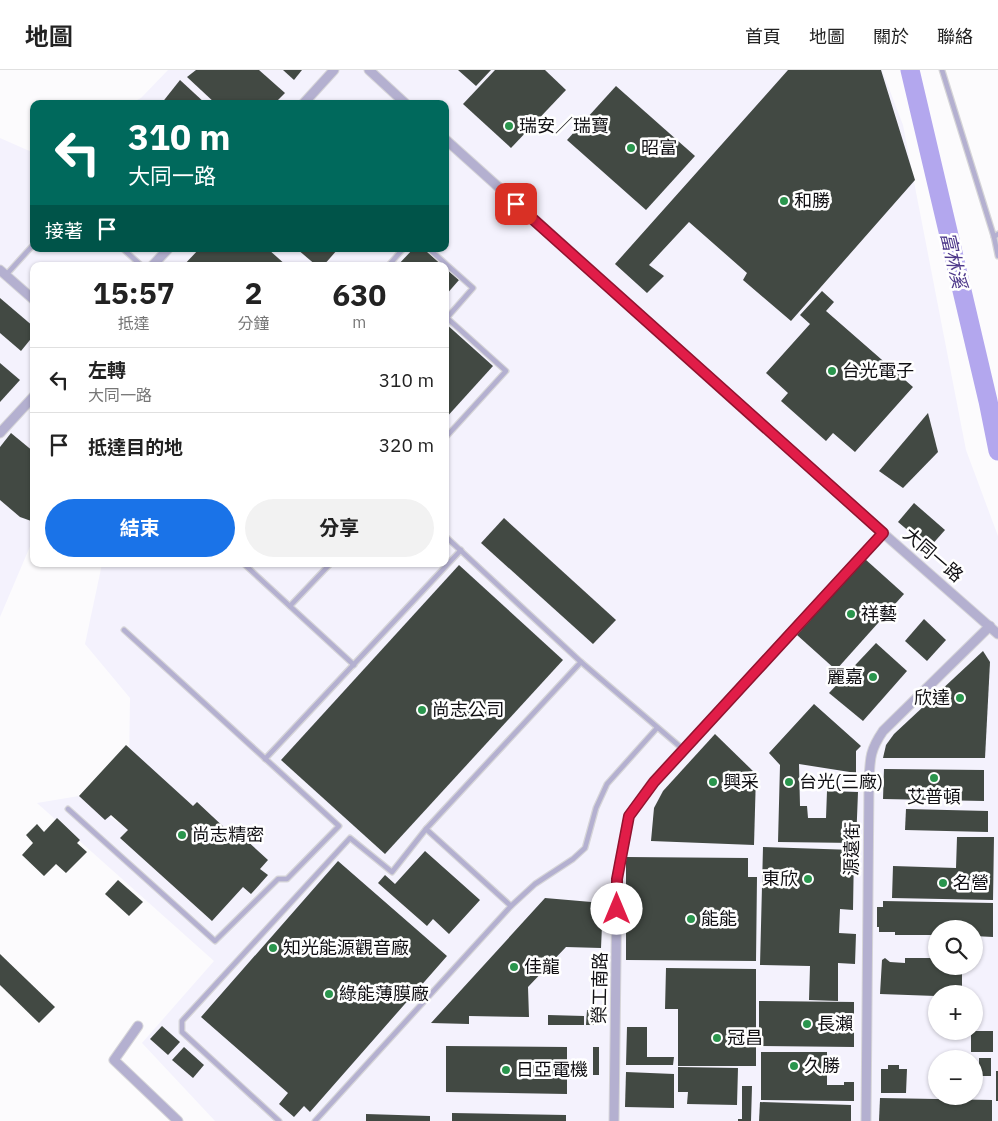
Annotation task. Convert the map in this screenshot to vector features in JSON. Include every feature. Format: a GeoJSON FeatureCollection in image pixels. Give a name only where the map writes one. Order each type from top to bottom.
{"type":"FeatureCollection","features":[{"type":"Feature","properties":{"kind":"street"},"geometry":{"type":"LineString","coordinates":[[307,100],[334,70]]}},
{"type":"Feature","properties":{"kind":"street"},"geometry":{"type":"LineString","coordinates":[[369,70],[402,100]]}},
{"type":"Feature","properties":{"kind":"street","name":"大同一路"},"geometry":{"type":"LineString","coordinates":[[449,143],[998,634]]}},
{"type":"Feature","properties":{"kind":"street"},"geometry":{"type":"LineString","coordinates":[[156,262],[165,252]]}},
{"type":"Feature","properties":{"kind":"street"},"geometry":{"type":"LineString","coordinates":[[3,272],[30,296]]}},
{"type":"Feature","properties":{"kind":"street"},"geometry":{"type":"LineString","coordinates":[[0,433],[30,400]]}},
{"type":"Feature","properties":{"kind":"street","name":"榮工南路"},"geometry":{"type":"LineString","coordinates":[[614,1121],[617,879],[629,816],[654,782],[883,533]]}},
{"type":"Feature","properties":{"kind":"street","name":"源遠街"},"geometry":{"type":"LineString","coordinates":[[866,1121],[869,781],[874,744],[883,730],[990,626]]}},
{"type":"Feature","properties":{"kind":"street"},"geometry":{"type":"LineString","coordinates":[[138,1026],[114,1060],[178,1121]]}},
{"type":"Feature","properties":{"kind":"lane"},"geometry":{"type":"LineString","coordinates":[[942,70],[996,236],[998,256]]}},
{"type":"Feature","properties":{"kind":"lane"},"geometry":{"type":"LineString","coordinates":[[3,272],[30,248]]}},
{"type":"Feature","properties":{"kind":"lane"},"geometry":{"type":"LineString","coordinates":[[126,252],[138,262]]}},
{"type":"Feature","properties":{"kind":"lane"},"geometry":{"type":"LineString","coordinates":[[392,262],[400,252]]}},
{"type":"Feature","properties":{"kind":"lane"},"geometry":{"type":"LineString","coordinates":[[432,252],[444,262]]}},
{"type":"Feature","properties":{"kind":"lane"},"geometry":{"type":"LineString","coordinates":[[449,267],[473,288],[449,316]]}},
{"type":"Feature","properties":{"kind":"lane"},"geometry":{"type":"LineString","coordinates":[[449,322],[506,371],[449,434]]}},
{"type":"Feature","properties":{"kind":"lane"},"geometry":{"type":"LineString","coordinates":[[449,540],[581,662],[684,750]]}},
{"type":"Feature","properties":{"kind":"lane"},"geometry":{"type":"LineString","coordinates":[[449,563],[461,550]]}},
{"type":"Feature","properties":{"kind":"lane"},"geometry":{"type":"LineString","coordinates":[[247,567],[354,665]]}},
{"type":"Feature","properties":{"kind":"lane"},"geometry":{"type":"LineString","coordinates":[[290,606],[327,567]]}},
{"type":"Feature","properties":{"kind":"lane"},"geometry":{"type":"LineString","coordinates":[[265,760],[445,567]]}},
{"type":"Feature","properties":{"kind":"lane"},"geometry":{"type":"LineString","coordinates":[[68,809],[215,941],[278,879],[287,879],[339,826],[124,630]]}},
{"type":"Feature","properties":{"kind":"lane"},"geometry":{"type":"LineString","coordinates":[[279,1121],[182,1032],[182,1022],[350,838],[392,872],[426,829],[581,662]]}},
{"type":"Feature","properties":{"kind":"lane"},"geometry":{"type":"LineString","coordinates":[[315,1121],[511,906],[535,884],[573,859],[585,848],[596,808],[607,784],[657,728]]}},
{"type":"Feature","properties":{"kind":"lane"},"geometry":{"type":"LineString","coordinates":[[426,829],[511,906]]}},
{"type":"Feature","properties":{"kind":"shaded area"},"geometry":{"type":"Polygon","coordinates":[[[168,70],[882,70],[903,125],[966,450],[998,536],[998,1121],[215,1121],[142,1043],[214,961],[37,803],[79,796],[128,829],[130,698],[85,644],[101,567],[449,567],[449,262],[30,262],[30,546],[0,617],[0,138],[30,151],[30,252],[449,252],[449,100],[137,100],[168,70]]]}},
{"type":"Feature","properties":{"kind":"building"},"geometry":{"type":"Polygon","coordinates":[[[196,70],[259,70],[285,93],[278,100],[212,100],[187,77],[196,70]]]}},
{"type":"Feature","properties":{"kind":"building"},"geometry":{"type":"Polygon","coordinates":[[[283,70],[302,70],[294,80],[283,70]]]}},
{"type":"Feature","properties":{"kind":"building"},"geometry":{"type":"Polygon","coordinates":[[[458,70],[491,70],[476,86],[458,70]]]}},
{"type":"Feature","properties":{"kind":"building","name":"瑞安／瑞寶"},"geometry":{"type":"Polygon","coordinates":[[[495,70],[545,70],[566,90],[511,148],[463,104],[495,70]]]}},
{"type":"Feature","properties":{"kind":"building","name":"和勝"},"geometry":{"type":"Polygon","coordinates":[[[788,70],[881,70],[915,180],[791,321],[743,280],[747,273],[689,222],[649,265],[664,276],[647,293],[615,264],[788,70]]]}},
{"type":"Feature","properties":{"kind":"building"},"geometry":{"type":"Polygon","coordinates":[[[180,80],[202,100],[164,100],[180,80]]]}},
{"type":"Feature","properties":{"kind":"building","name":"昭富"},"geometry":{"type":"Polygon","coordinates":[[[616,86],[695,156],[646,210],[567,140],[616,86]]]}},
{"type":"Feature","properties":{"kind":"building"},"geometry":{"type":"Polygon","coordinates":[[[196,252],[271,252],[283,262],[187,262],[196,252]]]}},
{"type":"Feature","properties":{"kind":"building"},"geometry":{"type":"Polygon","coordinates":[[[301,252],[335,252],[327,262],[312,262],[301,252]]]}},
{"type":"Feature","properties":{"kind":"building"},"geometry":{"type":"Polygon","coordinates":[[[410,252],[427,252],[439,262],[401,262],[410,252]]]}},
{"type":"Feature","properties":{"kind":"building"},"geometry":{"type":"Polygon","coordinates":[[[449,271],[459,280],[449,291],[449,271]]]}},
{"type":"Feature","properties":{"kind":"building","name":"台光電子"},"geometry":{"type":"Polygon","coordinates":[[[822,291],[834,302],[826,311],[913,387],[855,452],[833,433],[826,441],[781,401],[788,393],[766,373],[810,324],[800,315],[822,291]]]}},
{"type":"Feature","properties":{"kind":"building"},"geometry":{"type":"Polygon","coordinates":[[[0,298],[30,324],[30,340],[21,351],[0,333],[0,298]]]}},
{"type":"Feature","properties":{"kind":"building"},"geometry":{"type":"Polygon","coordinates":[[[449,327],[493,366],[449,415],[449,327]]]}},
{"type":"Feature","properties":{"kind":"building"},"geometry":{"type":"Polygon","coordinates":[[[0,363],[20,380],[0,402],[0,363]]]}},
{"type":"Feature","properties":{"kind":"building"},"geometry":{"type":"Polygon","coordinates":[[[928,413],[938,452],[903,488],[879,471],[928,413]]]}},
{"type":"Feature","properties":{"kind":"building"},"geometry":{"type":"Polygon","coordinates":[[[11,433],[30,449],[30,521],[20,517],[0,500],[0,447],[11,433]]]}},
{"type":"Feature","properties":{"kind":"building"},"geometry":{"type":"Polygon","coordinates":[[[914,503],[945,530],[929,548],[898,522],[914,503]]]}},
{"type":"Feature","properties":{"kind":"building"},"geometry":{"type":"Polygon","coordinates":[[[504,518],[616,620],[593,644],[481,543],[504,518]]]}},
{"type":"Feature","properties":{"kind":"building","name":"祥藝"},"geometry":{"type":"Polygon","coordinates":[[[865,559],[904,594],[836,670],[797,635],[865,559]]]}},
{"type":"Feature","properties":{"kind":"building","name":"尚志公司"},"geometry":{"type":"Polygon","coordinates":[[[459,565],[563,660],[385,854],[281,760],[459,565]]]}},
{"type":"Feature","properties":{"kind":"building"},"geometry":{"type":"Polygon","coordinates":[[[924,619],[946,640],[927,661],[905,641],[924,619]]]}},
{"type":"Feature","properties":{"kind":"building","name":"麗嘉"},"geometry":{"type":"Polygon","coordinates":[[[876,643],[907,671],[863,721],[829,693],[876,643]]]}},
{"type":"Feature","properties":{"kind":"building","name":"欣達"},"geometry":{"type":"Polygon","coordinates":[[[983,651],[990,662],[985,758],[883,758],[886,745],[894,734],[983,651]]]}},
{"type":"Feature","properties":{"kind":"building","name":"台光(三廠)"},"geometry":{"type":"Polygon","coordinates":[[[814,704],[861,746],[856,751],[856,773],[799,764],[800,806],[807,806],[808,818],[826,818],[827,791],[858,792],[856,843],[778,842],[780,765],[769,753],[814,704]]]}},
{"type":"Feature","properties":{"kind":"building","name":"興采"},"geometry":{"type":"Polygon","coordinates":[[[715,734],[756,774],[754,845],[651,841],[654,808],[663,791],[715,734]]]}},
{"type":"Feature","properties":{"kind":"building","name":"尚志精密"},"geometry":{"type":"Polygon","coordinates":[[[126,745],[193,806],[197,802],[228,831],[232,827],[268,860],[260,869],[268,875],[251,894],[243,887],[212,921],[120,838],[128,830],[111,815],[105,820],[79,796],[126,745]]]}},
{"type":"Feature","properties":{"kind":"building","name":"艾普頓"},"geometry":{"type":"Polygon","coordinates":[[[884,769],[984,770],[984,801],[883,799],[884,769]]]}},
{"type":"Feature","properties":{"kind":"building"},"geometry":{"type":"Polygon","coordinates":[[[906,809],[988,811],[988,832],[905,830],[906,809]]]}},
{"type":"Feature","properties":{"kind":"building"},"geometry":{"type":"Polygon","coordinates":[[[57,818],[80,840],[77,843],[87,852],[66,873],[56,864],[44,876],[22,855],[33,843],[26,835],[37,824],[44,832],[57,818]]]}},
{"type":"Feature","properties":{"kind":"building","name":"名營"},"geometry":{"type":"Polygon","coordinates":[[[957,837],[994,837],[993,900],[892,898],[893,866],[956,868],[957,837]]]}},
{"type":"Feature","properties":{"kind":"building","name":"東欣"},"geometry":{"type":"Polygon","coordinates":[[[763,847],[854,850],[853,910],[840,909],[839,933],[856,934],[855,964],[838,963],[838,1001],[809,1000],[810,966],[760,965],[763,847]]]}},
{"type":"Feature","properties":{"kind":"building"},"geometry":{"type":"Polygon","coordinates":[[[425,851],[480,900],[449,934],[433,919],[427,926],[378,883],[385,875],[395,884],[425,851]]]}},
{"type":"Feature","properties":{"kind":"building","name":"能能"},"geometry":{"type":"Polygon","coordinates":[[[626,857],[748,858],[748,877],[757,877],[756,961],[626,960],[626,857]]]}},
{"type":"Feature","properties":{"kind":"building","name":"綠能薄膜廠"},"geometry":{"type":"Polygon","coordinates":[[[338,861],[447,956],[310,1112],[304,1106],[294,1117],[279,1104],[288,1093],[201,1017],[338,861]]]}},
{"type":"Feature","properties":{"kind":"building"},"geometry":{"type":"Polygon","coordinates":[[[118,880],[143,902],[129,916],[105,894],[118,880]]]}},
{"type":"Feature","properties":{"kind":"building","name":"佳龍"},"geometry":{"type":"Polygon","coordinates":[[[545,898],[603,903],[601,948],[566,947],[528,987],[529,1017],[469,1016],[469,1024],[431,1023],[545,898]]]}},
{"type":"Feature","properties":{"kind":"building"},"geometry":{"type":"Polygon","coordinates":[[[883,901],[993,903],[993,937],[983,936],[983,920],[928,920],[928,935],[895,935],[895,932],[879,932],[879,927],[877,927],[877,907],[883,907],[883,901]]]}},
{"type":"Feature","properties":{"kind":"building"},"geometry":{"type":"Polygon","coordinates":[[[0,954],[55,1007],[39,1023],[0,985],[0,954]]]}},
{"type":"Feature","properties":{"kind":"building"},"geometry":{"type":"Polygon","coordinates":[[[885,958],[890,962],[905,963],[905,958],[928,958],[928,975],[962,975],[962,985],[928,985],[928,996],[880,994],[882,960],[885,958]]]}},
{"type":"Feature","properties":{"kind":"building","name":"冠昌"},"geometry":{"type":"Polygon","coordinates":[[[666,968],[756,969],[756,1066],[678,1066],[678,1009],[665,1009],[666,968]]]}},
{"type":"Feature","properties":{"kind":"building","name":"長瀨"},"geometry":{"type":"Polygon","coordinates":[[[759,1001],[854,1002],[854,1047],[759,1046],[759,1001]]]}},
{"type":"Feature","properties":{"kind":"building"},"geometry":{"type":"Polygon","coordinates":[[[587,1010],[598,1010],[598,1025],[586,1025],[587,1010]]]}},
{"type":"Feature","properties":{"kind":"building"},"geometry":{"type":"Polygon","coordinates":[[[548,1015],[584,1016],[584,1025],[548,1025],[548,1015]]]}},
{"type":"Feature","properties":{"kind":"building"},"geometry":{"type":"Polygon","coordinates":[[[162,1026],[180,1042],[168,1055],[150,1039],[162,1026]]]}},
{"type":"Feature","properties":{"kind":"building"},"geometry":{"type":"Polygon","coordinates":[[[627,1027],[647,1027],[647,1057],[674,1057],[673,1065],[626,1065],[627,1027]]]}},
{"type":"Feature","properties":{"kind":"building"},"geometry":{"type":"Polygon","coordinates":[[[983,1031],[993,1031],[993,1052],[971,1050],[971,1040],[983,1040],[983,1031]]]}},
{"type":"Feature","properties":{"kind":"building","name":"日亞電機"},"geometry":{"type":"Polygon","coordinates":[[[446,1046],[567,1047],[567,1094],[446,1092],[446,1046]]]}},
{"type":"Feature","properties":{"kind":"building"},"geometry":{"type":"Polygon","coordinates":[[[184,1047],[204,1065],[193,1078],[172,1060],[184,1047]]]}},
{"type":"Feature","properties":{"kind":"building"},"geometry":{"type":"Polygon","coordinates":[[[593,1047],[599,1047],[599,1075],[593,1075],[593,1047]]]}},
{"type":"Feature","properties":{"kind":"building","name":"久勝"},"geometry":{"type":"Polygon","coordinates":[[[761,1052],[827,1052],[827,1085],[844,1085],[844,1082],[854,1082],[854,1101],[761,1100],[761,1052]]]}},
{"type":"Feature","properties":{"kind":"building"},"geometry":{"type":"Polygon","coordinates":[[[983,1058],[991,1058],[991,1076],[983,1076],[983,1058]]]}},
{"type":"Feature","properties":{"kind":"building"},"geometry":{"type":"Polygon","coordinates":[[[888,1065],[899,1065],[899,1069],[907,1069],[906,1093],[881,1093],[881,1069],[888,1069],[888,1065]]]}},
{"type":"Feature","properties":{"kind":"building"},"geometry":{"type":"Polygon","coordinates":[[[678,1067],[738,1068],[737,1105],[687,1104],[688,1092],[678,1092],[678,1067]]]}},
{"type":"Feature","properties":{"kind":"building"},"geometry":{"type":"Polygon","coordinates":[[[996,1071],[998,1071],[998,1101],[996,1101],[996,1071]]]}},
{"type":"Feature","properties":{"kind":"building"},"geometry":{"type":"Polygon","coordinates":[[[626,1072],[674,1074],[674,1108],[625,1107],[626,1072]]]}},
{"type":"Feature","properties":{"kind":"building"},"geometry":{"type":"Polygon","coordinates":[[[742,1086],[752,1086],[751,1121],[738,1121],[738,1119],[742,1119],[742,1086]]]}},
{"type":"Feature","properties":{"kind":"building"},"geometry":{"type":"Polygon","coordinates":[[[880,1098],[928,1099],[928,1105],[983,1105],[983,1100],[992,1100],[992,1121],[879,1121],[880,1098]]]}},
{"type":"Feature","properties":{"kind":"building"},"geometry":{"type":"Polygon","coordinates":[[[760,1102],[851,1105],[851,1121],[759,1121],[760,1102]]]}},
{"type":"Feature","properties":{"kind":"building"},"geometry":{"type":"Polygon","coordinates":[[[452,1113],[566,1115],[566,1121],[452,1121],[452,1113]]]}},
{"type":"Feature","properties":{"kind":"building"},"geometry":{"type":"Polygon","coordinates":[[[366,1114],[430,1116],[430,1121],[366,1121],[366,1114]]]}},
{"type":"Feature","properties":{"kind":"waterway","name":"富林溪"},"geometry":{"type":"LineString","coordinates":[[910,70],[988,401],[998,451]]}},
{"type":"Feature","properties":{"kind":"place","name":"瑞安／瑞寶"},"geometry":{"type":"Point","coordinates":[509,126]}},
{"type":"Feature","properties":{"kind":"place","name":"昭富"},"geometry":{"type":"Point","coordinates":[631,148]}},
{"type":"Feature","properties":{"kind":"place","name":"和勝"},"geometry":{"type":"Point","coordinates":[784,201]}},
{"type":"Feature","properties":{"kind":"place","name":"台光電子"},"geometry":{"type":"Point","coordinates":[832,371]}},
{"type":"Feature","properties":{"kind":"place","name":"祥藝"},"geometry":{"type":"Point","coordinates":[851,614]}},
{"type":"Feature","properties":{"kind":"place","name":"麗嘉"},"geometry":{"type":"Point","coordinates":[873,677]}},
{"type":"Feature","properties":{"kind":"place","name":"欣達"},"geometry":{"type":"Point","coordinates":[960,698]}},
{"type":"Feature","properties":{"kind":"place","name":"尚志公司"},"geometry":{"type":"Point","coordinates":[422,710]}},
{"type":"Feature","properties":{"kind":"place","name":"艾普頓"},"geometry":{"type":"Point","coordinates":[934,778]}},
{"type":"Feature","properties":{"kind":"place","name":"興采"},"geometry":{"type":"Point","coordinates":[713,782]}},
{"type":"Feature","properties":{"kind":"place","name":"台光(三廠)"},"geometry":{"type":"Point","coordinates":[789,782]}},
{"type":"Feature","properties":{"kind":"place","name":"尚志精密"},"geometry":{"type":"Point","coordinates":[182,835]}},
{"type":"Feature","properties":{"kind":"place","name":"東欣"},"geometry":{"type":"Point","coordinates":[808,879]}},
{"type":"Feature","properties":{"kind":"place","name":"名營"},"geometry":{"type":"Point","coordinates":[943,883]}},
{"type":"Feature","properties":{"kind":"place","name":"能能"},"geometry":{"type":"Point","coordinates":[691,919]}},
{"type":"Feature","properties":{"kind":"place","name":"知光能源觀音廠"},"geometry":{"type":"Point","coordinates":[273,948]}},
{"type":"Feature","properties":{"kind":"place","name":"佳龍"},"geometry":{"type":"Point","coordinates":[514,967]}},
{"type":"Feature","properties":{"kind":"place","name":"綠能薄膜廠"},"geometry":{"type":"Point","coordinates":[329,994]}},
{"type":"Feature","properties":{"kind":"place","name":"長瀨"},"geometry":{"type":"Point","coordinates":[807,1024]}},
{"type":"Feature","properties":{"kind":"place","name":"冠昌"},"geometry":{"type":"Point","coordinates":[717,1038]}},
{"type":"Feature","properties":{"kind":"place","name":"久勝"},"geometry":{"type":"Point","coordinates":[794,1066]}},
{"type":"Feature","properties":{"kind":"place","name":"日亞電機"},"geometry":{"type":"Point","coordinates":[506,1070]}},
{"type":"Feature","properties":{"kind":"route"},"geometry":{"type":"LineString","coordinates":[[516,204],[883,533],[654,782],[629,816],[617,879],[617,909]]}}]}
